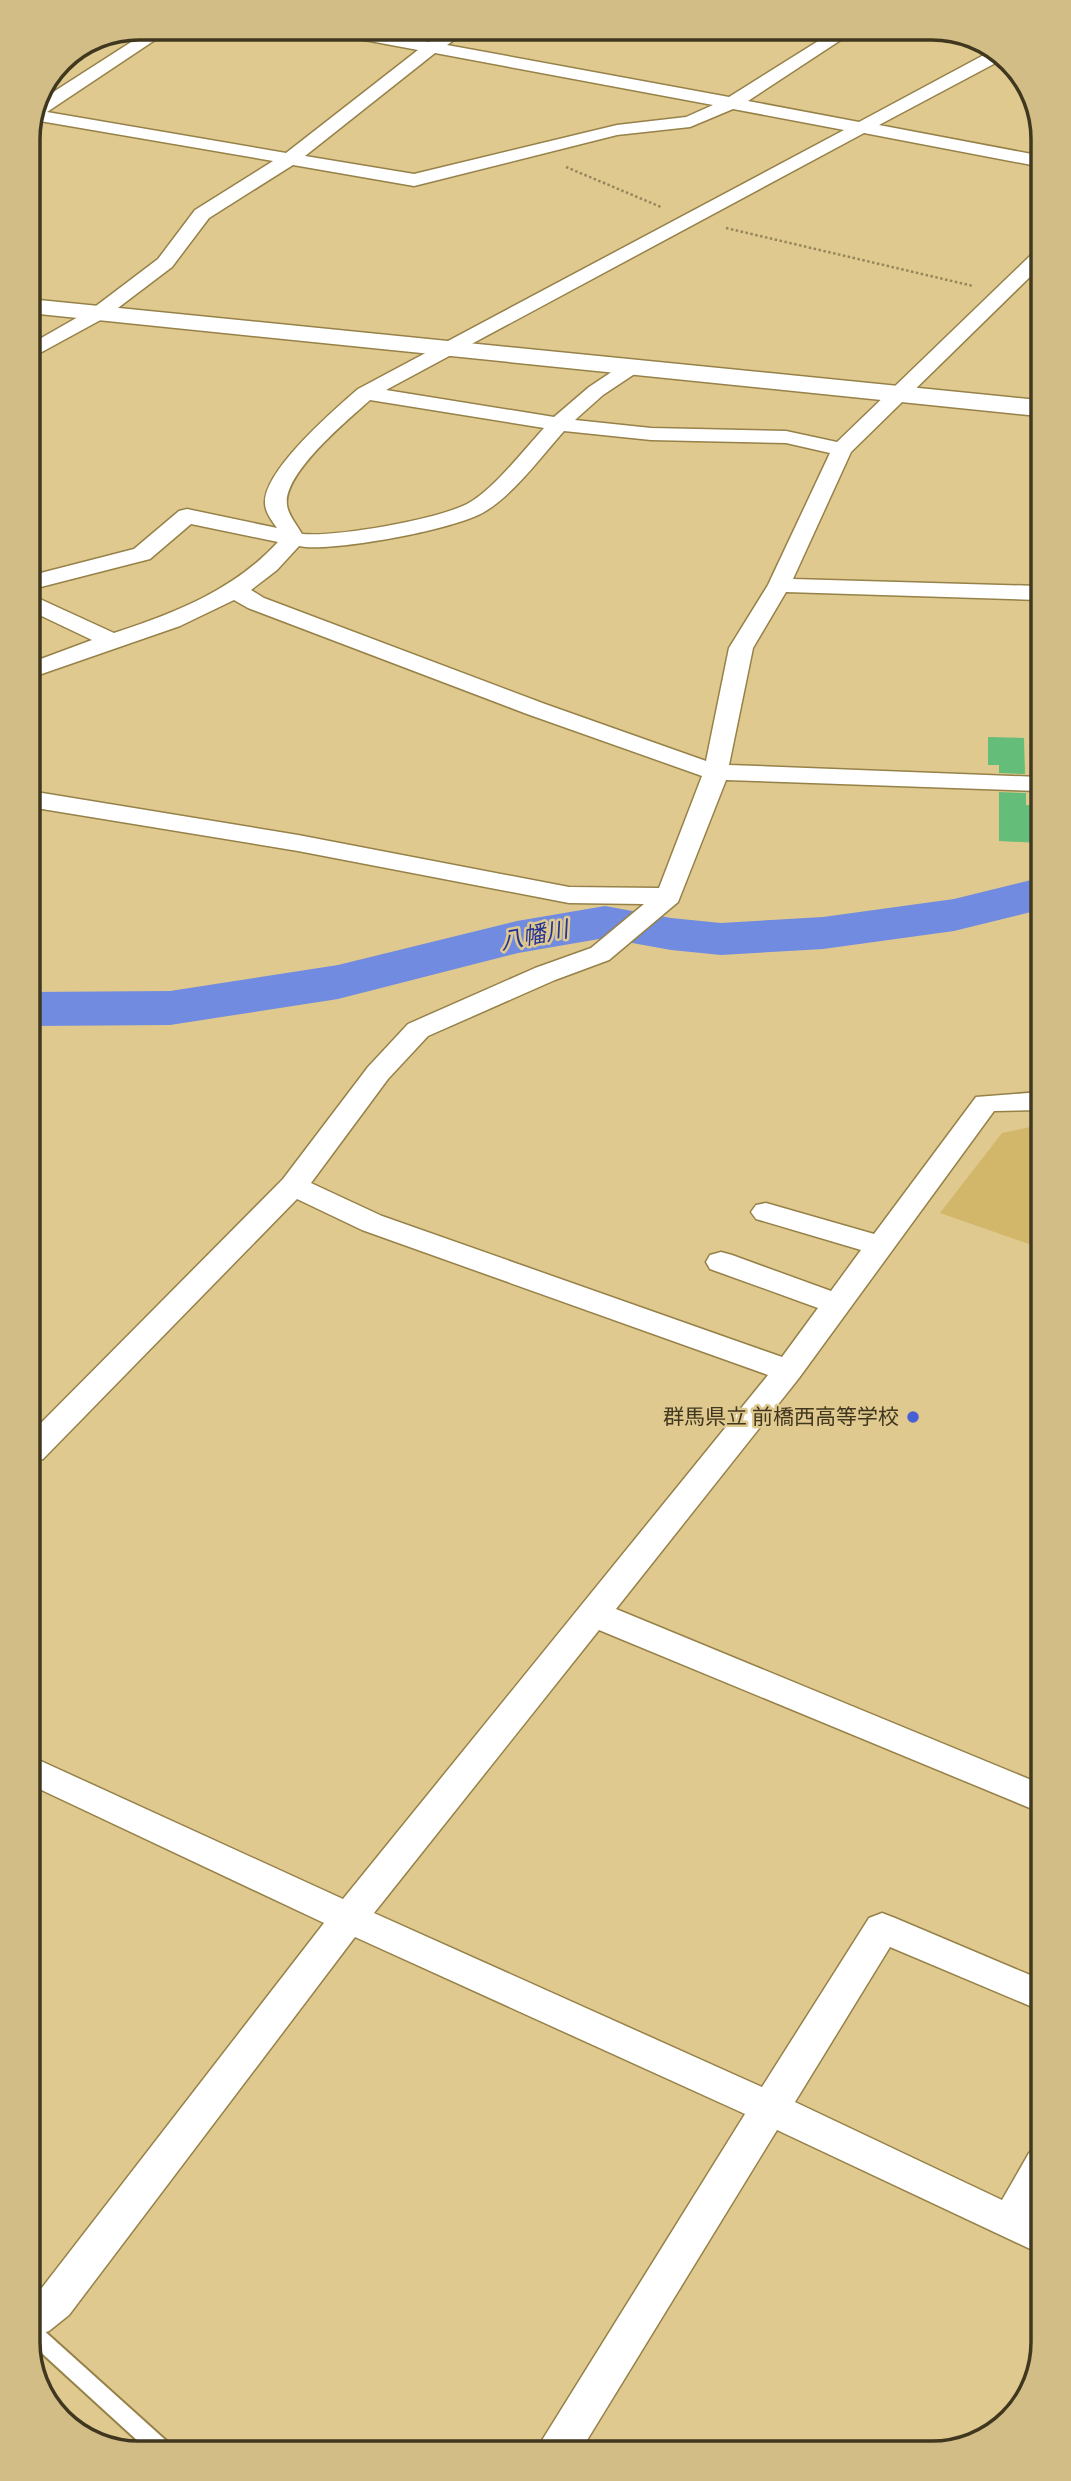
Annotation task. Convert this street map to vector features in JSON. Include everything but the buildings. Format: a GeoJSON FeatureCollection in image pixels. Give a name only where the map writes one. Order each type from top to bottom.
{"type":"FeatureCollection","features":[{"type":"Feature","properties":{"kind":"street"},"geometry":{"type":"LineString","coordinates":[[48,103],[146,40]]}},
{"type":"Feature","properties":{"kind":"street"},"geometry":{"type":"LineString","coordinates":[[389,40],[1031,159]]}},
{"type":"Feature","properties":{"kind":"street"},"geometry":{"type":"LineString","coordinates":[[40,347],[99,313],[165,262],[202,214],[288,160],[444,40]]}},
{"type":"Feature","properties":{"kind":"street"},"geometry":{"type":"LineString","coordinates":[[44,116],[414,180],[617,130],[690,122],[734,102],[832,40]]}},
{"type":"Feature","properties":{"kind":"street"},"geometry":{"type":"LineString","coordinates":[[294,538],[276,504],[278,488],[313,444],[365,393],[989,59]]}},
{"type":"Feature","properties":{"kind":"street"},"geometry":{"type":"LineString","coordinates":[[40,1438],[293,1186],[378,1073],[418,1030],[545,974],[600,954],[669,896],[713,785],[741,648],[779,585],[842,449],[1031,266]]}},
{"type":"Feature","properties":{"kind":"street"},"geometry":{"type":"LineString","coordinates":[[40,307],[635,365],[1031,407]]}},
{"type":"Feature","properties":{"kind":"street"},"geometry":{"type":"LineString","coordinates":[[40,580],[142,554],[187,516],[306,541],[427,525],[476,508],[510,478],[560,423],[596,391],[635,365]]}},
{"type":"Feature","properties":{"kind":"street"},"geometry":{"type":"LineString","coordinates":[[365,393],[595,430],[651,435],[786,437],[842,449]]}},
{"type":"Feature","properties":{"kind":"street"},"geometry":{"type":"LineString","coordinates":[[40,667],[194,611],[235,590],[280,557],[294,538]]}},
{"type":"Feature","properties":{"kind":"street"},"geometry":{"type":"LineString","coordinates":[[779,585],[1031,593]]}},
{"type":"Feature","properties":{"kind":"street"},"geometry":{"type":"LineString","coordinates":[[235,590],[257,603],[524,704],[714,772],[1031,784]]}},
{"type":"Feature","properties":{"kind":"street"},"geometry":{"type":"LineString","coordinates":[[40,606],[113,641]]}},
{"type":"Feature","properties":{"kind":"street"},"geometry":{"type":"LineString","coordinates":[[40,801],[298,843],[569,895],[669,896]]}},
{"type":"Feature","properties":{"kind":"street"},"geometry":{"type":"LineString","coordinates":[[40,2313],[55,2302],[349,1918],[788,1371],[986,1102],[1031,1101]]}},
{"type":"Feature","properties":{"kind":"street"},"geometry":{"type":"LineString","coordinates":[[293,1186],[372,1223],[788,1371]]}},
{"type":"Feature","properties":{"kind":"street"},"geometry":{"type":"LineString","coordinates":[[766,1212],[880,1246]]}},
{"type":"Feature","properties":{"kind":"street"},"geometry":{"type":"LineString","coordinates":[[721,1262],[837,1304]]}},
{"type":"Feature","properties":{"kind":"street"},"geometry":{"type":"LineString","coordinates":[[594,1614],[1031,1794]]}},
{"type":"Feature","properties":{"kind":"street"},"geometry":{"type":"LineString","coordinates":[[40,1773],[349,1918],[770,2108],[1026,2230],[1031,2210]]}},
{"type":"Feature","properties":{"kind":"street"},"geometry":{"type":"LineString","coordinates":[[563,2441],[882,1928],[1031,1991]]}},
{"type":"Feature","properties":{"kind":"lane"},"geometry":{"type":"LineString","coordinates":[[40,2339],[153,2441]]}},
{"type":"Feature","properties":{"kind":"path"},"geometry":{"type":"LineString","coordinates":[[530,151],[690,220],[1003,293]]}},
{"type":"Feature","properties":{"kind":"shaded area"},"geometry":{"type":"Polygon","coordinates":[[[1031,1127],[1031,1245],[940,1213],[1002,1133],[1031,1127]]]}},
{"type":"Feature","properties":{"kind":"waterway","name":"八幡川"},"geometry":{"type":"LineString","coordinates":[[40,1009],[170,1008],[338,982],[517,937],[605,922],[671,934],[721,939],[823,933],[954,915],[1031,896]]}},
{"type":"Feature","properties":{"kind":"place","name":"群馬県立 前橋西高等学校"},"geometry":{"type":"Point","coordinates":[913,1417]}}]}
